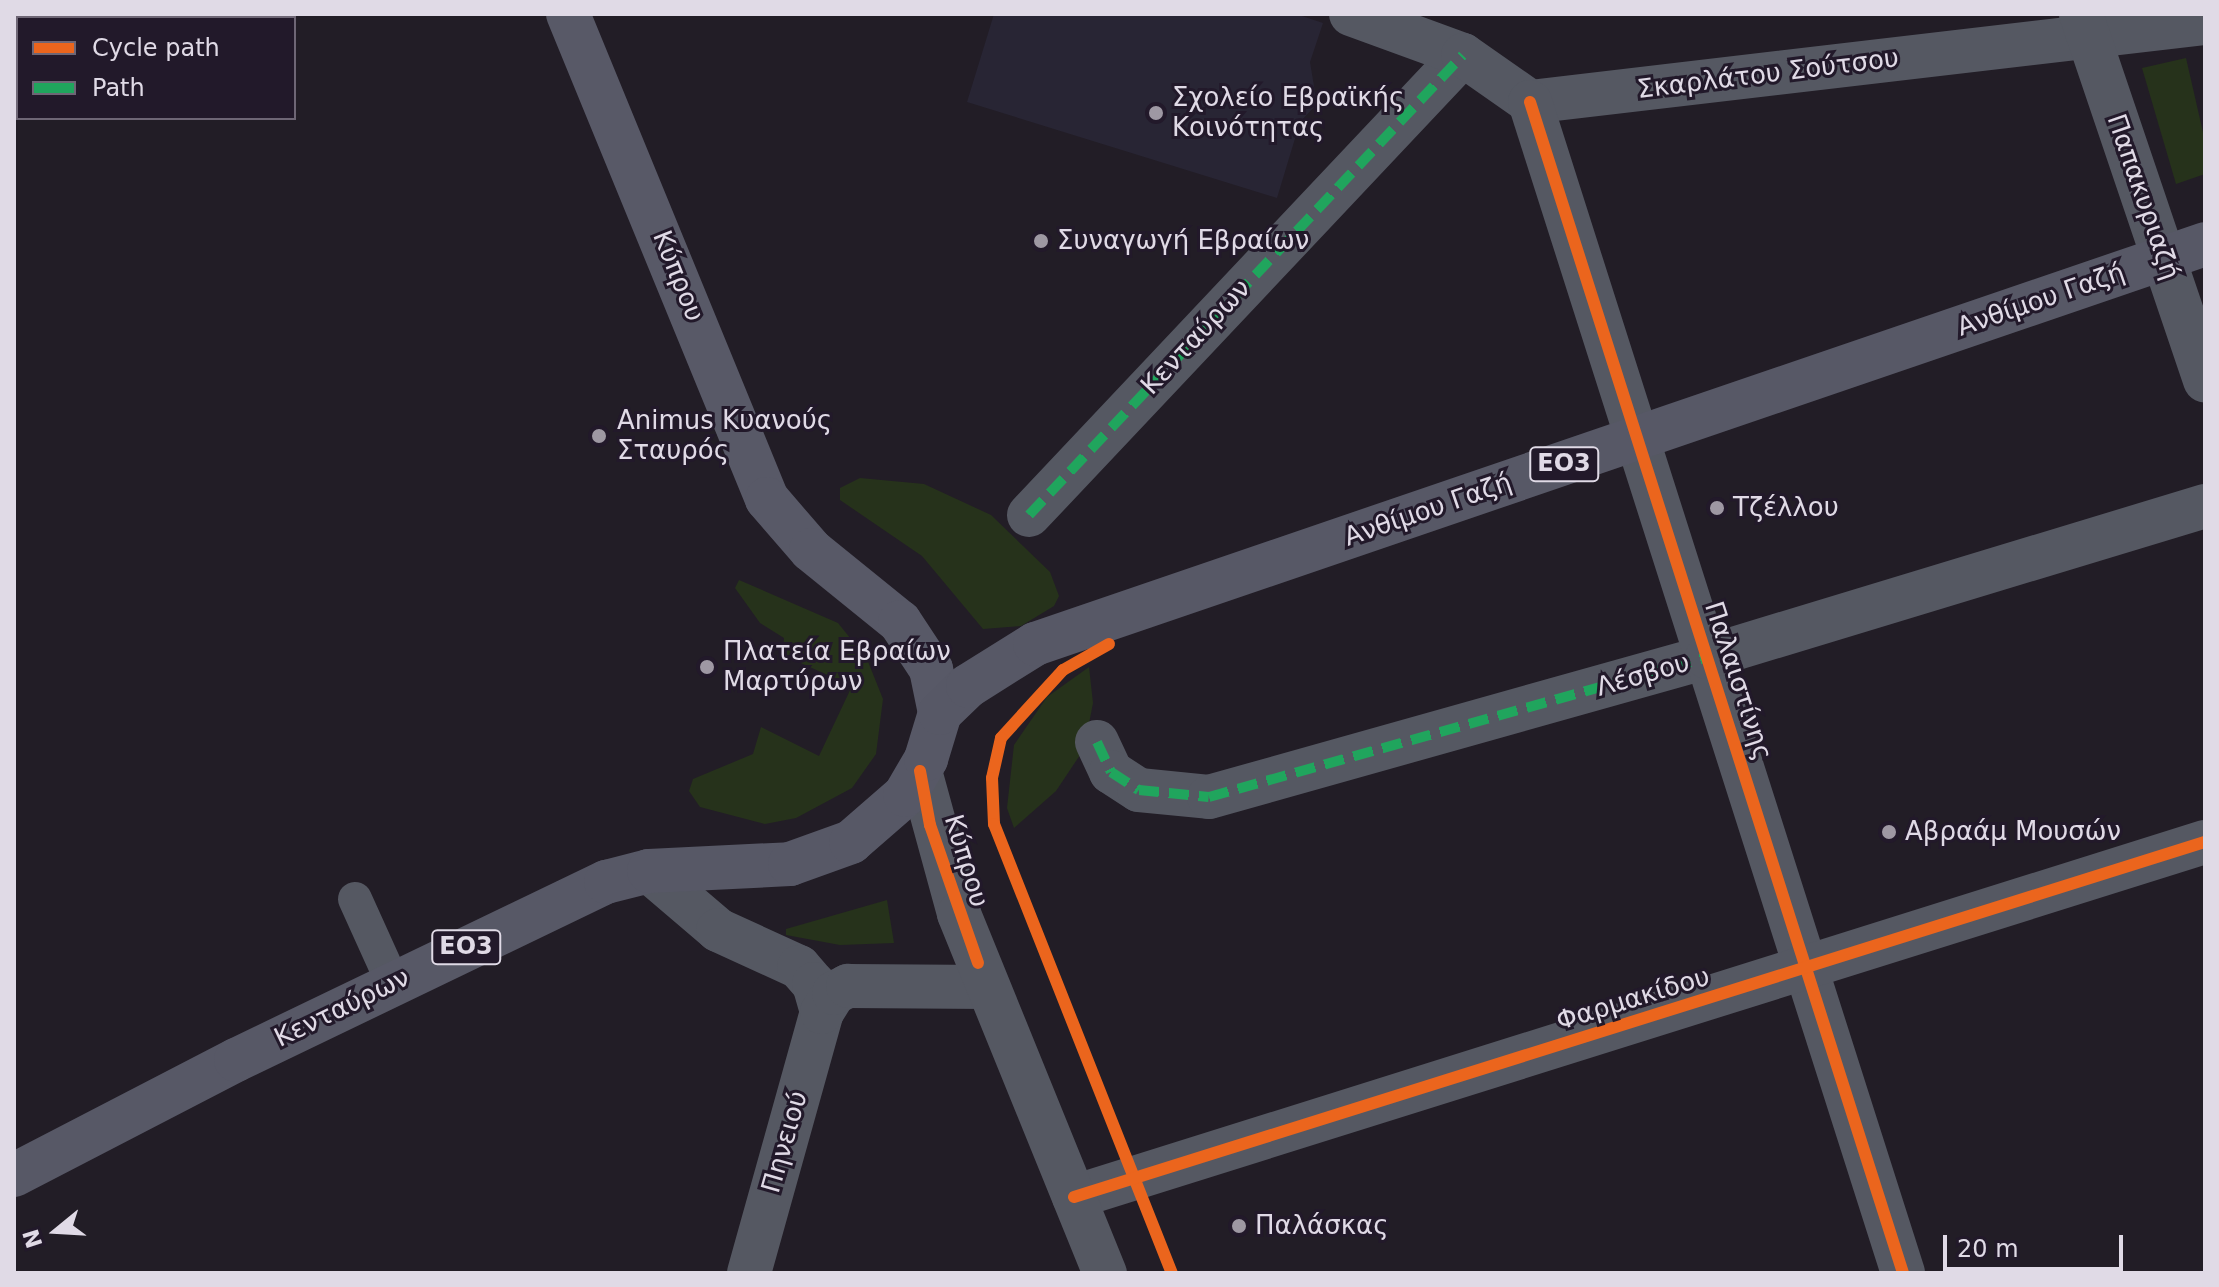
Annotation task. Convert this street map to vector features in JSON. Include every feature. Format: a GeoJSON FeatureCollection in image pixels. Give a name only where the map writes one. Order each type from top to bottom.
{"type":"FeatureCollection","features":[{"type":"Feature","properties":{"kind":"main road","name":"Κύπρου"},"geometry":{"type":"LineString","coordinates":[[568,14],[767,499],[811,550],[900,622],[931,669],[940,713]]}},
{"type":"Feature","properties":{"kind":"main road","name":"Ανθίμου Γαζή"},"geometry":{"type":"LineString","coordinates":[[940,713],[968,686],[1035,644],[2205,244]]}},
{"type":"Feature","properties":{"kind":"main road","name":"Κενταύρων"},"geometry":{"type":"LineString","coordinates":[[14,1175],[393,983],[606,882],[649,871],[812,859],[866,832],[920,771],[940,713]]}},
{"type":"Feature","properties":{"kind":"street"},"geometry":{"type":"LineString","coordinates":[[1351,14],[1463,55],[1530,102]]}},
{"type":"Feature","properties":{"kind":"street","name":"Σκαρλάτου Σούτσου"},"geometry":{"type":"LineString","coordinates":[[1530,102],[2085,26],[2205,23]]}},
{"type":"Feature","properties":{"kind":"street","name":"Παπακυριαζή"},"geometry":{"type":"LineString","coordinates":[[2085,26],[2205,381]]}},
{"type":"Feature","properties":{"kind":"street","name":"Κενταύρων"},"geometry":{"type":"LineString","coordinates":[[1029,515],[1463,55]]}},
{"type":"Feature","properties":{"kind":"street","name":"Παλαιστίνης"},"geometry":{"type":"LineString","coordinates":[[1530,102],[1903,1273]]}},
{"type":"Feature","properties":{"kind":"street","name":"Λέσβου"},"geometry":{"type":"LineString","coordinates":[[1097,742],[1111,772],[1139,790],[1209,797],[1707,657],[2205,506]]}},
{"type":"Feature","properties":{"kind":"street","name":"Κύπρου"},"geometry":{"type":"LineString","coordinates":[[920,771],[947,879],[1105,1273]]}},
{"type":"Feature","properties":{"kind":"street","name":"Φαρμακίδου"},"geometry":{"type":"LineString","coordinates":[[1074,1197],[2205,842]]}},
{"type":"Feature","properties":{"kind":"street"},"geometry":{"type":"LineString","coordinates":[[649,871],[718,930],[799,967],[814,984],[822,1012],[848,986],[988,987]]}},
{"type":"Feature","properties":{"kind":"street","name":"Πηνειού"},"geometry":{"type":"LineString","coordinates":[[749,1273],[822,1012]]}},
{"type":"Feature","properties":{"kind":"lane"},"geometry":{"type":"LineString","coordinates":[[355,899],[393,983]]}},
{"type":"Feature","properties":{"kind":"shaded area","name":"Σχολείο Εβραϊκής Κοινότητας"},"geometry":{"type":"Polygon","coordinates":[[[994,14],[1296,14],[1323,23],[1310,62],[1317,104],[1300,122],[1277,198],[967,102],[994,14]]]}},
{"type":"Feature","properties":{"kind":"green space"},"geometry":{"type":"Polygon","coordinates":[[[2186,58],[2205,141],[2205,174],[2176,184],[2142,68],[2186,58]]]}},
{"type":"Feature","properties":{"kind":"green space"},"geometry":{"type":"Polygon","coordinates":[[[860,478],[924,484],[991,515],[1050,572],[1059,596],[1054,606],[1021,626],[983,629],[922,556],[840,500],[840,488],[860,478]]]}},
{"type":"Feature","properties":{"kind":"green space"},"geometry":{"type":"Polygon","coordinates":[[[739,580],[838,623],[867,659],[883,699],[876,754],[852,788],[796,818],[765,824],[700,807],[689,791],[693,779],[753,754],[761,727],[819,756],[852,686],[783,655],[784,638],[760,623],[735,588],[739,580]]]}},
{"type":"Feature","properties":{"kind":"green space"},"geometry":{"type":"Polygon","coordinates":[[[1089,667],[1093,703],[1084,749],[1056,791],[1014,828],[1007,808],[1014,745],[1047,697],[1089,667]]]}},
{"type":"Feature","properties":{"kind":"green space"},"geometry":{"type":"Polygon","coordinates":[[[887,900],[894,943],[840,945],[786,935],[786,929],[887,900]]]}},
{"type":"Feature","properties":{"kind":"marked path"},"geometry":{"type":"LineString","coordinates":[[1029,515],[1463,55]]}},
{"type":"Feature","properties":{"kind":"marked path"},"geometry":{"type":"LineString","coordinates":[[1097,742],[1111,772],[1139,790],[1209,797],[1707,657]]}},
{"type":"Feature","properties":{"kind":"cycle path"},"geometry":{"type":"LineString","coordinates":[[1530,102],[1903,1273]]}},
{"type":"Feature","properties":{"kind":"cycle path"},"geometry":{"type":"LineString","coordinates":[[1109,644],[1063,670],[1001,738],[992,778],[994,824],[1172,1273]]}},
{"type":"Feature","properties":{"kind":"cycle path"},"geometry":{"type":"LineString","coordinates":[[920,771],[930,825],[978,963]]}},
{"type":"Feature","properties":{"kind":"cycle path"},"geometry":{"type":"LineString","coordinates":[[1074,1197],[2205,842]]}},
{"type":"Feature","properties":{"kind":"place","name":"Σχολείο Εβραϊκής Κοινότητας"},"geometry":{"type":"Point","coordinates":[1156,113]}},
{"type":"Feature","properties":{"kind":"place","name":"Συναγωγή Εβραίων"},"geometry":{"type":"Point","coordinates":[1041,241]}},
{"type":"Feature","properties":{"kind":"place","name":"Animus Κυανούς Σταυρός"},"geometry":{"type":"Point","coordinates":[599,436]}},
{"type":"Feature","properties":{"kind":"place","name":"Τζέλλου"},"geometry":{"type":"Point","coordinates":[1717,508]}},
{"type":"Feature","properties":{"kind":"place","name":"Πλατεία Εβραίων Μαρτύρων"},"geometry":{"type":"Point","coordinates":[707,667]}},
{"type":"Feature","properties":{"kind":"place","name":"Αβραάμ Μουσών"},"geometry":{"type":"Point","coordinates":[1889,832]}},
{"type":"Feature","properties":{"kind":"place","name":"Παλάσκας"},"geometry":{"type":"Point","coordinates":[1239,1226]}}]}
